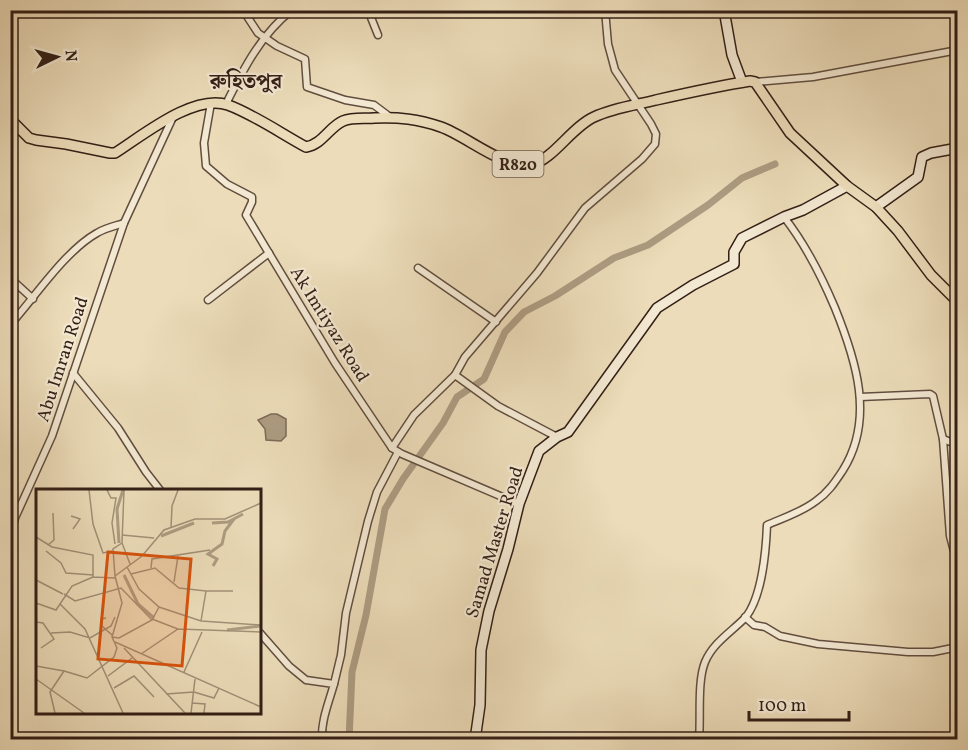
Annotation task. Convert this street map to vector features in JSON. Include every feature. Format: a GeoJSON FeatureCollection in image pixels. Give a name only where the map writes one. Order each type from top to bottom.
{"type":"FeatureCollection","features":[{"type":"Feature","properties":{"kind":"main road","name":"R820"},"geometry":{"type":"LineString","coordinates":[[10,119],[29,138],[36,141],[115,153],[143,132],[191,108],[211,103],[226,104],[306,147],[317,142],[341,122],[360,118],[418,119],[445,129],[503,160],[521,165],[533,164],[543,159],[583,123],[595,116],[742,82],[755,82]]}},
{"type":"Feature","properties":{"kind":"main road"},"geometry":{"type":"LineString","coordinates":[[755,82],[790,133],[847,186],[876,207],[898,231],[931,275],[957,302]]}},
{"type":"Feature","properties":{"kind":"street"},"geometry":{"type":"LineString","coordinates":[[243,10],[258,33],[305,59],[307,87],[345,100],[374,105],[390,117]]}},
{"type":"Feature","properties":{"kind":"street"},"geometry":{"type":"LineString","coordinates":[[226,104],[249,62],[272,28],[292,10]]}},
{"type":"Feature","properties":{"kind":"street"},"geometry":{"type":"LineString","coordinates":[[368,10],[378,35]]}},
{"type":"Feature","properties":{"kind":"street"},"geometry":{"type":"LineString","coordinates":[[322,740],[321,729],[341,655],[346,613],[368,520],[377,492],[414,415],[455,375],[465,357],[537,273],[585,208],[656,144],[656,134],[639,104],[615,70],[608,44],[605,10]]}},
{"type":"Feature","properties":{"kind":"street"},"geometry":{"type":"LineString","coordinates":[[724,10],[732,56],[742,82]]}},
{"type":"Feature","properties":{"kind":"street"},"geometry":{"type":"LineString","coordinates":[[755,82],[813,77],[957,50]]}},
{"type":"Feature","properties":{"kind":"street","name":"Ak Imtiyaz Road"},"geometry":{"type":"LineString","coordinates":[[211,103],[204,143],[206,166],[227,184],[252,197],[246,215],[335,363],[397,451]]}},
{"type":"Feature","properties":{"kind":"street","name":"Abu Imran Road"},"geometry":{"type":"LineString","coordinates":[[10,537],[15,518],[52,436],[124,223],[173,117]]}},
{"type":"Feature","properties":{"kind":"street"},"geometry":{"type":"LineString","coordinates":[[876,207],[918,177],[922,157],[957,148]]}},
{"type":"Feature","properties":{"kind":"street","name":"Samad Master Road"},"geometry":{"type":"LineString","coordinates":[[475,740],[480,705],[481,650],[489,611],[519,504],[540,451],[557,437],[568,432],[657,308],[693,285],[734,264],[734,252],[742,238],[803,210],[847,186]]}},
{"type":"Feature","properties":{"kind":"street"},"geometry":{"type":"LineString","coordinates":[[699,740],[701,681],[704,664],[711,651],[745,617],[753,603],[766,553],[767,525],[816,501],[833,486],[849,461],[858,436],[861,407],[856,366],[849,341],[818,268],[799,236],[784,217]]}},
{"type":"Feature","properties":{"kind":"street"},"geometry":{"type":"LineString","coordinates":[[10,326],[80,246],[98,232],[124,223]]}},
{"type":"Feature","properties":{"kind":"street"},"geometry":{"type":"LineString","coordinates":[[208,300],[269,253]]}},
{"type":"Feature","properties":{"kind":"street"},"geometry":{"type":"LineString","coordinates":[[418,267],[496,322]]}},
{"type":"Feature","properties":{"kind":"street"},"geometry":{"type":"LineString","coordinates":[[10,278],[33,299]]}},
{"type":"Feature","properties":{"kind":"street"},"geometry":{"type":"LineString","coordinates":[[73,372],[118,428],[159,489]]}},
{"type":"Feature","properties":{"kind":"street"},"geometry":{"type":"LineString","coordinates":[[455,375],[526,423],[557,437]]}},
{"type":"Feature","properties":{"kind":"street"},"geometry":{"type":"LineString","coordinates":[[860,397],[930,394],[935,399],[943,439],[948,526],[957,567]]}},
{"type":"Feature","properties":{"kind":"street"},"geometry":{"type":"LineString","coordinates":[[943,439],[957,445]]}},
{"type":"Feature","properties":{"kind":"street"},"geometry":{"type":"LineString","coordinates":[[397,451],[519,504]]}},
{"type":"Feature","properties":{"kind":"street"},"geometry":{"type":"LineString","coordinates":[[745,617],[754,625],[765,627],[780,636],[818,644],[908,652],[933,652],[957,647]]}},
{"type":"Feature","properties":{"kind":"street"},"geometry":{"type":"LineString","coordinates":[[261,634],[289,666],[306,680],[334,684]]}},
{"type":"Feature","properties":{"kind":"shaded area"},"geometry":{"type":"Polygon","coordinates":[[[271,414],[277,414],[286,419],[286,436],[281,441],[266,440],[265,429],[258,420],[271,414]]]}},
{"type":"Feature","properties":{"kind":"waterway"},"geometry":{"type":"LineString","coordinates":[[349,740],[352,672],[366,615],[385,509],[403,479],[443,423],[457,397],[484,379],[505,332],[524,312],[555,296],[614,258],[648,245],[708,205],[742,178],[775,164]]}},
{"type":"Feature","properties":{"kind":"district","name":"রুহিতপুর"},"geometry":{"type":"Point","coordinates":[246,81]}}]}
